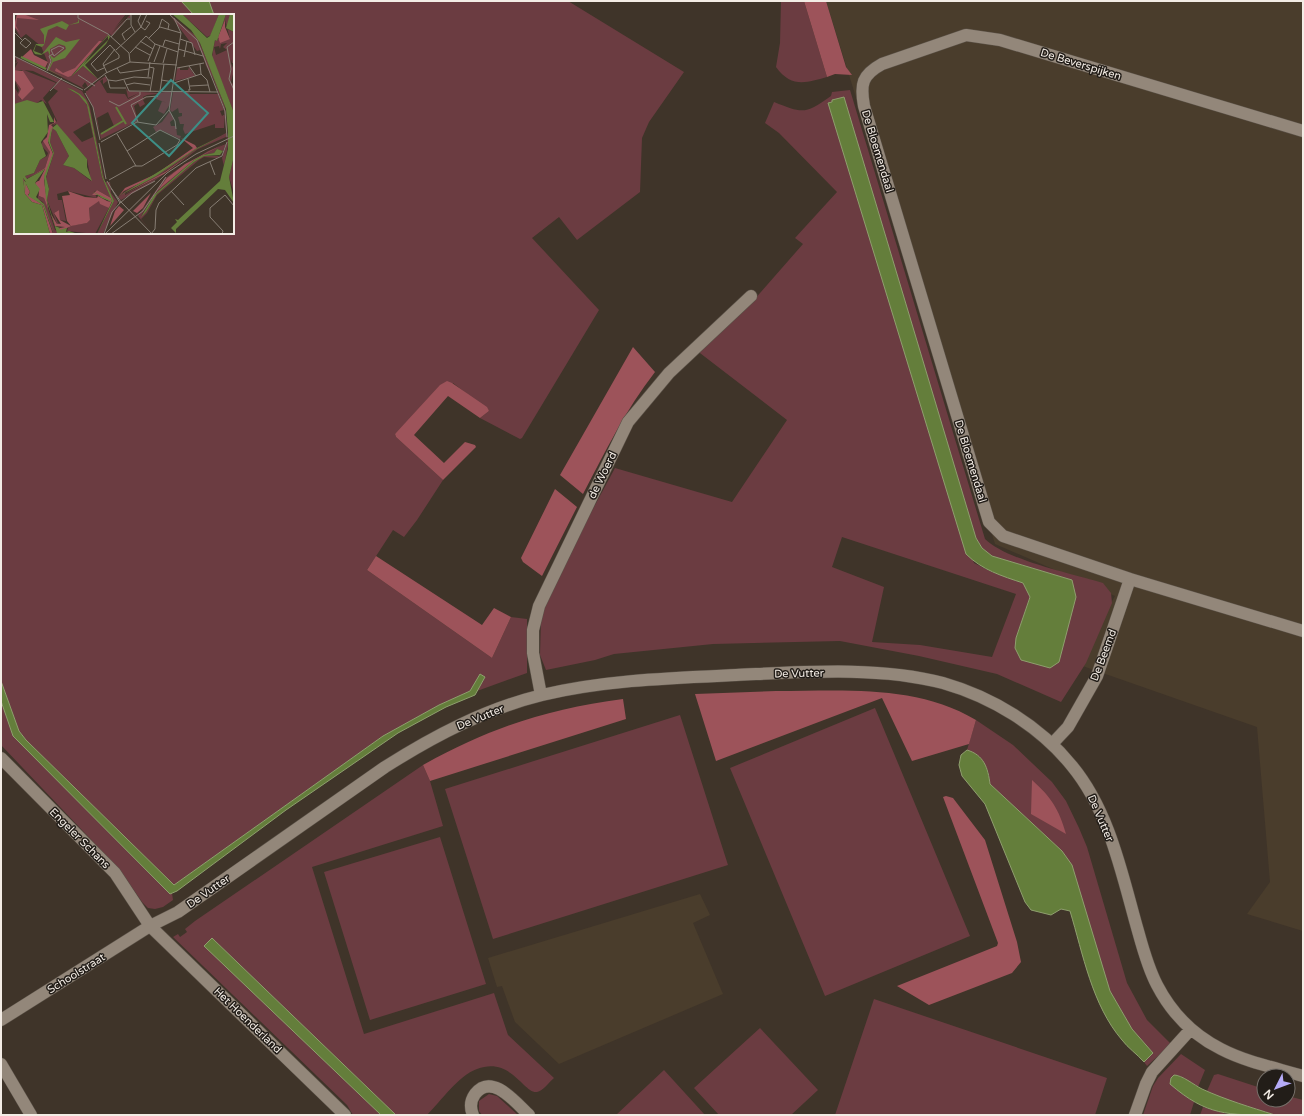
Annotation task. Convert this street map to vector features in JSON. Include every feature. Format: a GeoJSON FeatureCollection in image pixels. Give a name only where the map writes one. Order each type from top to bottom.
{"type":"FeatureCollection","features":[{"type":"Feature","properties":{"kind":"street","name":"De Beverspijken"},"geometry":{"type":"LineString","coordinates":[[864,80],[870,71],[882,64],[966,35],[1000,40],[1303,131]]}},
{"type":"Feature","properties":{"kind":"street","name":"De Bloemendaal"},"geometry":{"type":"LineString","coordinates":[[864,80],[861,91],[864,106],[989,522],[1003,536],[1130,579],[1303,631]]}},
{"type":"Feature","properties":{"kind":"street","name":"de Woerd"},"geometry":{"type":"LineString","coordinates":[[541,695],[533,653],[533,630],[539,606],[628,422],[669,373],[751,296]]}},
{"type":"Feature","properties":{"kind":"street","name":"De Beemd"},"geometry":{"type":"LineString","coordinates":[[1052,744],[1068,726],[1097,676],[1130,579]]}},
{"type":"Feature","properties":{"kind":"street","name":"De Vutter"},"geometry":{"type":"LineString","coordinates":[[150,926],[178,912],[385,767],[417,747],[473,719],[541,695],[593,685],[776,673],[855,672],[906,676],[942,683],[974,694],[998,706],[1029,726],[1052,744],[1072,765],[1098,804],[1108,831],[1149,967],[1156,985],[1167,1002],[1191,1030],[1220,1049],[1239,1057],[1303,1076]]}},
{"type":"Feature","properties":{"kind":"street","name":"Engeler Schans"},"geometry":{"type":"LineString","coordinates":[[1,758],[115,873],[150,926]]}},
{"type":"Feature","properties":{"kind":"street","name":"Schoolstraat"},"geometry":{"type":"LineString","coordinates":[[1,1020],[150,926]]}},
{"type":"Feature","properties":{"kind":"street","name":"Het Hoenderland"},"geometry":{"type":"LineString","coordinates":[[150,926],[345,1115]]}},
{"type":"Feature","properties":{"kind":"street"},"geometry":{"type":"LineString","coordinates":[[1135,1115],[1152,1072],[1191,1030]]}},
{"type":"Feature","properties":{"kind":"street"},"geometry":{"type":"LineString","coordinates":[[1,1064],[31,1115]]}},
{"type":"Feature","properties":{"kind":"street"},"geometry":{"type":"LineString","coordinates":[[473,1115],[470,1105],[472,1098],[476,1092],[488,1086],[501,1089],[529,1115]]}},
{"type":"Feature","properties":{"kind":"shaded area"},"geometry":{"type":"Polygon","coordinates":[[[1,1],[181,1],[193,14],[14,14],[14,234],[234,234],[234,14],[214,14],[209,1],[568,1],[684,72],[649,122],[642,138],[640,192],[577,240],[559,217],[532,238],[599,310],[522,438],[520,439],[480,418],[489,411],[453,383],[395,434],[396,437],[443,480],[404,537],[393,530],[367,570],[492,658],[511,617],[527,619],[527,673],[477,691],[485,677],[480,674],[470,691],[439,705],[383,736],[174,885],[26,740],[19,731],[1,681],[1,1]]]}},
{"type":"Feature","properties":{"kind":"shaded area"},"geometry":{"type":"Polygon","coordinates":[[[181,1],[209,1],[214,14],[193,14],[181,1]]]}},
{"type":"Feature","properties":{"kind":"shaded area"},"geometry":{"type":"Polygon","coordinates":[[[781,1],[804,1],[827,77],[806,82],[793,81],[782,74],[776,67],[780,43],[781,1]]]}},
{"type":"Feature","properties":{"kind":"shaded area"},"geometry":{"type":"Polygon","coordinates":[[[804,1],[826,1],[846,67],[852,75],[835,74],[827,77],[804,1]]]}},
{"type":"Feature","properties":{"kind":"shaded area"},"geometry":{"type":"Polygon","coordinates":[[[826,1],[1303,1],[1303,931],[1247,914],[1270,882],[1257,727],[1077,664],[1115,596],[995,544],[826,1]]]}},
{"type":"Feature","properties":{"kind":"shaded area"},"geometry":{"type":"Polygon","coordinates":[[[850,90],[985,539],[995,547],[1024,560],[1103,583],[1111,593],[1112,603],[1086,663],[1061,702],[997,674],[919,656],[840,641],[713,644],[614,654],[595,660],[546,670],[540,655],[541,618],[547,594],[615,468],[732,502],[787,420],[696,350],[745,310],[803,244],[795,238],[837,192],[779,133],[765,123],[774,102],[792,109],[804,110],[822,102],[831,96],[832,92],[850,90]],[[844,98],[832,100],[832,102],[828,103],[974,563],[992,572],[1023,583],[1030,596],[1016,638],[1072,580],[992,556],[982,548],[976,538],[844,98]],[[842,537],[832,567],[884,587],[872,642],[920,645],[992,657],[1016,594],[842,537]]]}},
{"type":"Feature","properties":{"kind":"shaded area"},"geometry":{"type":"Polygon","coordinates":[[[844,97],[976,538],[982,548],[992,556],[1072,580],[1076,597],[1059,662],[1050,668],[1021,660],[1015,648],[1016,638],[1030,597],[1023,583],[1000,575],[986,568],[972,560],[966,554],[828,103],[832,102],[832,100],[844,97]]]}},
{"type":"Feature","properties":{"kind":"shaded area"},"geometry":{"type":"Polygon","coordinates":[[[633,347],[655,372],[644,386],[625,416],[583,494],[560,475],[633,347]]]}},
{"type":"Feature","properties":{"kind":"shaded area"},"geometry":{"type":"Polygon","coordinates":[[[447,381],[487,407],[489,411],[480,418],[448,396],[414,435],[444,463],[465,442],[475,445],[476,447],[443,480],[396,437],[395,434],[440,385],[447,381]]]}},
{"type":"Feature","properties":{"kind":"shaded area"},"geometry":{"type":"Polygon","coordinates":[[[555,489],[577,507],[542,576],[523,562],[521,558],[555,489]]]}},
{"type":"Feature","properties":{"kind":"shaded area"},"geometry":{"type":"Polygon","coordinates":[[[376,556],[482,625],[494,608],[511,617],[492,658],[367,570],[376,556]]]}},
{"type":"Feature","properties":{"kind":"shaded area"},"geometry":{"type":"Polygon","coordinates":[[[480,674],[485,677],[475,695],[446,707],[398,733],[286,810],[177,891],[170,894],[13,736],[1,701],[1,681],[19,731],[26,740],[174,885],[383,736],[439,705],[470,691],[480,674]]]}},
{"type":"Feature","properties":{"kind":"shaded area"},"geometry":{"type":"Polygon","coordinates":[[[827,690],[879,692],[904,695],[929,700],[953,708],[976,720],[969,744],[912,761],[882,698],[716,761],[695,694],[827,690]]]}},
{"type":"Feature","properties":{"kind":"shaded area"},"geometry":{"type":"Polygon","coordinates":[[[623,699],[626,719],[430,781],[423,765],[471,740],[519,722],[569,708],[623,699]]]}},
{"type":"Feature","properties":{"kind":"shaded area"},"geometry":{"type":"Polygon","coordinates":[[[1,701],[13,736],[170,894],[172,893],[173,900],[163,907],[155,909],[148,908],[142,902],[120,870],[1,745],[1,701]]]}},
{"type":"Feature","properties":{"kind":"shaded area"},"geometry":{"type":"Polygon","coordinates":[[[875,708],[970,936],[825,996],[730,768],[875,708]]]}},
{"type":"Feature","properties":{"kind":"shaded area"},"geometry":{"type":"Polygon","coordinates":[[[680,715],[728,865],[493,939],[445,789],[680,715]]]}},
{"type":"Feature","properties":{"kind":"shaded area"},"geometry":{"type":"Polygon","coordinates":[[[976,720],[1013,745],[1052,782],[1066,801],[1087,847],[1127,983],[1147,1020],[1171,1044],[1147,1066],[1144,1062],[1153,1053],[1132,1029],[1110,991],[1062,851],[990,784],[988,770],[971,751],[967,750],[976,720]]]}},
{"type":"Feature","properties":{"kind":"shaded area"},"geometry":{"type":"Polygon","coordinates":[[[967,750],[977,755],[984,763],[990,784],[1062,851],[1072,865],[1110,991],[1132,1029],[1153,1053],[1144,1062],[1122,1040],[1103,1011],[1084,961],[1070,911],[1061,909],[1051,915],[1031,910],[1025,902],[985,804],[962,776],[959,765],[961,755],[967,750]]]}},
{"type":"Feature","properties":{"kind":"shaded area"},"geometry":{"type":"Polygon","coordinates":[[[423,765],[430,781],[443,826],[312,867],[364,1034],[494,993],[508,1035],[554,1078],[544,1088],[537,1092],[532,1091],[507,1071],[499,1067],[489,1066],[477,1069],[463,1077],[427,1115],[396,1115],[212,938],[205,946],[381,1115],[353,1115],[347,1105],[173,937],[178,934],[180,937],[187,932],[185,929],[195,921],[423,765]]]}},
{"type":"Feature","properties":{"kind":"shaded area"},"geometry":{"type":"Polygon","coordinates":[[[1032,780],[1054,804],[1066,834],[1031,814],[1032,780]]]}},
{"type":"Feature","properties":{"kind":"shaded area"},"geometry":{"type":"Polygon","coordinates":[[[946,796],[953,798],[985,840],[1017,942],[1021,962],[1012,973],[929,1005],[897,986],[997,946],[998,943],[943,797],[946,796]]]}},
{"type":"Feature","properties":{"kind":"shaded area"},"geometry":{"type":"Polygon","coordinates":[[[440,837],[486,984],[370,1020],[324,872],[440,837]]]}},
{"type":"Feature","properties":{"kind":"shaded area"},"geometry":{"type":"Polygon","coordinates":[[[700,894],[710,915],[693,923],[723,994],[559,1064],[515,1022],[502,986],[497,987],[488,958],[700,894]]]}},
{"type":"Feature","properties":{"kind":"shaded area"},"geometry":{"type":"Polygon","coordinates":[[[212,938],[396,1115],[381,1115],[204,946],[212,938]]]}},
{"type":"Feature","properties":{"kind":"shaded area"},"geometry":{"type":"Polygon","coordinates":[[[874,999],[1107,1078],[1095,1115],[835,1115],[874,999]]]}},
{"type":"Feature","properties":{"kind":"shaded area"},"geometry":{"type":"Polygon","coordinates":[[[760,1028],[818,1090],[791,1115],[719,1115],[694,1088],[760,1028]]]}},
{"type":"Feature","properties":{"kind":"shaded area"},"geometry":{"type":"Polygon","coordinates":[[[1181,1054],[1205,1070],[1198,1087],[1178,1075],[1170,1084],[1194,1102],[1190,1115],[1143,1115],[1153,1086],[1158,1078],[1181,1054]]]}},
{"type":"Feature","properties":{"kind":"shaded area"},"geometry":{"type":"Polygon","coordinates":[[[664,1070],[705,1115],[616,1115],[664,1070]]]}},
{"type":"Feature","properties":{"kind":"shaded area"},"geometry":{"type":"Polygon","coordinates":[[[1218,1074],[1256,1086],[1256,1108],[1296,1108],[1296,1098],[1303,1100],[1303,1115],[1275,1115],[1229,1101],[1207,1091],[1214,1075],[1218,1074]]]}},
{"type":"Feature","properties":{"kind":"shaded area"},"geometry":{"type":"Polygon","coordinates":[[[1174,1075],[1188,1080],[1202,1089],[1220,1097],[1275,1115],[1231,1114],[1207,1108],[1183,1095],[1170,1084],[1171,1078],[1174,1075]]]}},
{"type":"Feature","properties":{"kind":"shaded area"},"geometry":{"type":"Polygon","coordinates":[[[489,1094],[497,1096],[518,1115],[482,1115],[479,1111],[479,1101],[489,1094]]]}},
{"type":"Feature","properties":{"kind":"shaded area"},"geometry":{"type":"Polygon","coordinates":[[[1203,1107],[1230,1115],[1200,1115],[1203,1107]]]}}]}
